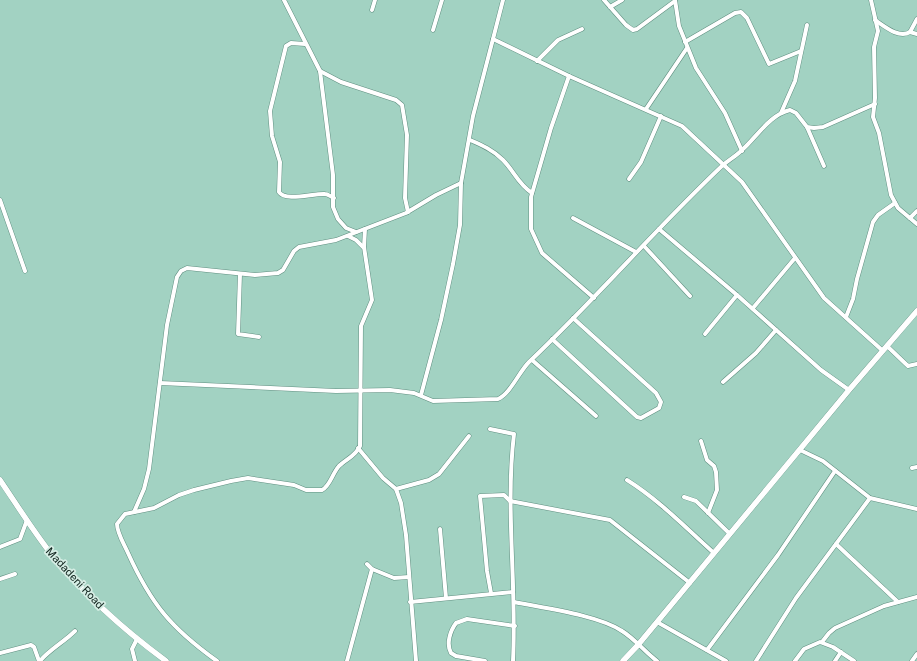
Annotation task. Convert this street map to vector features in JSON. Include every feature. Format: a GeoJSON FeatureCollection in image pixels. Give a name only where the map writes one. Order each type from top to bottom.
{"type":"FeatureCollection","features":[{"type":"Feature","properties":{"kind":"street"},"geometry":{"type":"LineString","coordinates":[[284,0],[320,71],[333,168],[334,206],[338,219],[346,228],[356,232]]}},
{"type":"Feature","properties":{"kind":"street"},"geometry":{"type":"LineString","coordinates":[[372,10],[375,0]]}},
{"type":"Feature","properties":{"kind":"street"},"geometry":{"type":"LineString","coordinates":[[433,30],[442,0]]}},
{"type":"Feature","properties":{"kind":"street"},"geometry":{"type":"LineString","coordinates":[[421,395],[442,320],[458,241],[461,183],[470,140],[473,116],[503,0]]}},
{"type":"Feature","properties":{"kind":"street"},"geometry":{"type":"LineString","coordinates":[[604,0],[626,25],[633,30],[637,29],[675,0],[679,26],[687,48],[696,68],[725,113],[742,150]]}},
{"type":"Feature","properties":{"kind":"street"},"geometry":{"type":"LineString","coordinates":[[610,7],[622,0]]}},
{"type":"Feature","properties":{"kind":"street"},"geometry":{"type":"LineString","coordinates":[[871,0],[878,31],[874,53],[873,117],[879,133],[889,187],[895,203],[917,224]]}},
{"type":"Feature","properties":{"kind":"street"},"geometry":{"type":"LineString","coordinates":[[686,42],[735,13],[741,12],[747,18],[769,64],[801,51]]}},
{"type":"Feature","properties":{"kind":"street"},"geometry":{"type":"LineString","coordinates":[[875,20],[903,35],[910,32],[917,19]]}},
{"type":"Feature","properties":{"kind":"street"},"geometry":{"type":"LineString","coordinates":[[160,383],[361,391],[390,390],[421,395],[432,401],[498,399],[504,396],[519,374],[594,298],[636,252],[644,246],[659,229],[725,164],[781,113],[795,81],[807,25]]}},
{"type":"Feature","properties":{"kind":"street"},"geometry":{"type":"LineString","coordinates":[[537,61],[558,40],[582,29]]}},
{"type":"Feature","properties":{"kind":"street"},"geometry":{"type":"LineString","coordinates":[[910,32],[917,34]]}},
{"type":"Feature","properties":{"kind":"street"},"geometry":{"type":"LineString","coordinates":[[492,39],[569,76],[682,126],[725,164],[742,182],[824,298],[908,366],[917,364]]}},
{"type":"Feature","properties":{"kind":"street"},"geometry":{"type":"LineString","coordinates":[[305,44],[291,43],[286,46],[270,111],[272,136],[280,162],[279,192],[282,195],[293,197],[324,194],[334,198]]}},
{"type":"Feature","properties":{"kind":"street"},"geometry":{"type":"LineString","coordinates":[[646,109],[687,48]]}},
{"type":"Feature","properties":{"kind":"street"},"geometry":{"type":"LineString","coordinates":[[320,71],[332,79],[396,100],[402,105],[407,135],[405,198],[408,212]]}},
{"type":"Feature","properties":{"kind":"street"},"geometry":{"type":"LineString","coordinates":[[569,76],[551,128],[532,193],[530,204],[531,229],[542,253],[594,298]]}},
{"type":"Feature","properties":{"kind":"street"},"geometry":{"type":"LineString","coordinates":[[807,127],[823,127],[874,104]]}},
{"type":"Feature","properties":{"kind":"street"},"geometry":{"type":"LineString","coordinates":[[781,113],[793,111],[807,127],[824,166]]}},
{"type":"Feature","properties":{"kind":"street"},"geometry":{"type":"LineString","coordinates":[[629,179],[641,162],[661,116]]}},
{"type":"Feature","properties":{"kind":"street"},"geometry":{"type":"LineString","coordinates":[[470,140],[485,146],[495,153],[503,160],[519,182],[532,193]]}},
{"type":"Feature","properties":{"kind":"street"},"geometry":{"type":"LineString","coordinates":[[134,512],[149,469],[167,325],[179,273],[187,268],[255,275],[278,273],[283,270],[294,251],[299,246],[330,242],[348,236],[408,212],[436,195],[461,183]]}},
{"type":"Feature","properties":{"kind":"street"},"geometry":{"type":"LineString","coordinates":[[0,200],[25,270]]}},
{"type":"Feature","properties":{"kind":"street"},"geometry":{"type":"LineString","coordinates":[[846,317],[854,300],[857,279],[873,222],[878,215],[895,203]]}},
{"type":"Feature","properties":{"kind":"street"},"geometry":{"type":"LineString","coordinates":[[910,218],[917,211]]}},
{"type":"Feature","properties":{"kind":"street"},"geometry":{"type":"LineString","coordinates":[[574,218],[636,252]]}},
{"type":"Feature","properties":{"kind":"street"},"geometry":{"type":"LineString","coordinates":[[216,661],[173,626],[157,606],[142,583],[117,527],[118,520],[125,514],[154,508],[179,495],[194,490],[248,478],[294,485],[306,490],[322,490],[328,486],[332,474],[340,465],[355,454],[358,448],[361,391],[361,326],[372,300],[364,247],[365,229]]}},
{"type":"Feature","properties":{"kind":"street"},"geometry":{"type":"LineString","coordinates":[[659,229],[752,308],[821,370],[849,390]]}},
{"type":"Feature","properties":{"kind":"street"},"geometry":{"type":"LineString","coordinates":[[348,236],[359,242],[364,247]]}},
{"type":"Feature","properties":{"kind":"street"},"geometry":{"type":"LineString","coordinates":[[644,246],[690,296]]}},
{"type":"Feature","properties":{"kind":"street"},"geometry":{"type":"LineString","coordinates":[[752,308],[795,258]]}},
{"type":"Feature","properties":{"kind":"street"},"geometry":{"type":"LineString","coordinates":[[240,274],[238,334],[259,337]]}},
{"type":"Feature","properties":{"kind":"street"},"geometry":{"type":"LineString","coordinates":[[705,334],[737,295]]}},
{"type":"Feature","properties":{"kind":"street"},"geometry":{"type":"LineString","coordinates":[[623,661],[690,583],[849,390],[917,312]]}},
{"type":"Feature","properties":{"kind":"street"},"geometry":{"type":"LineString","coordinates":[[552,339],[636,417],[641,418],[660,407],[660,398],[656,393],[573,318]]}},
{"type":"Feature","properties":{"kind":"street"},"geometry":{"type":"LineString","coordinates":[[723,382],[742,363],[756,353],[776,330]]}},
{"type":"Feature","properties":{"kind":"street"},"geometry":{"type":"LineString","coordinates":[[532,360],[596,416]]}},
{"type":"Feature","properties":{"kind":"street"},"geometry":{"type":"LineString","coordinates":[[490,429],[514,434],[511,460],[510,501],[515,626],[513,661]]}},
{"type":"Feature","properties":{"kind":"street"},"geometry":{"type":"LineString","coordinates":[[396,489],[429,480],[439,474],[470,436]]}},
{"type":"Feature","properties":{"kind":"street"},"geometry":{"type":"LineString","coordinates":[[701,441],[707,460],[714,466],[716,472],[716,490],[708,513]]}},
{"type":"Feature","properties":{"kind":"street"},"geometry":{"type":"LineString","coordinates":[[358,448],[384,478],[396,489],[401,503],[406,535],[410,602],[416,661]]}},
{"type":"Feature","properties":{"kind":"street"},"geometry":{"type":"LineString","coordinates":[[800,450],[823,461],[870,498],[917,509]]}},
{"type":"Feature","properties":{"kind":"street"},"geometry":{"type":"LineString","coordinates":[[912,468],[917,467]]}},
{"type":"Feature","properties":{"kind":"street"},"geometry":{"type":"LineString","coordinates":[[707,650],[778,555],[835,471]]}},
{"type":"Feature","properties":{"kind":"street","name":"Madadeni Road"},"geometry":{"type":"LineString","coordinates":[[0,480],[27,520],[71,576],[115,620],[166,661]]}},
{"type":"Feature","properties":{"kind":"street"},"geometry":{"type":"LineString","coordinates":[[627,480],[642,489],[714,554]]}},
{"type":"Feature","properties":{"kind":"street"},"geometry":{"type":"LineString","coordinates":[[491,593],[487,571],[480,496],[504,495],[510,501],[610,520],[690,583]]}},
{"type":"Feature","properties":{"kind":"street"},"geometry":{"type":"LineString","coordinates":[[684,497],[696,502],[730,534]]}},
{"type":"Feature","properties":{"kind":"street"},"geometry":{"type":"LineString","coordinates":[[756,661],[796,598],[870,498]]}},
{"type":"Feature","properties":{"kind":"street"},"geometry":{"type":"LineString","coordinates":[[0,547],[20,539],[27,520]]}},
{"type":"Feature","properties":{"kind":"street"},"geometry":{"type":"LineString","coordinates":[[440,529],[446,598]]}},
{"type":"Feature","properties":{"kind":"street"},"geometry":{"type":"LineString","coordinates":[[836,544],[898,602]]}},
{"type":"Feature","properties":{"kind":"street"},"geometry":{"type":"LineString","coordinates":[[367,564],[372,569],[394,578],[409,577]]}},
{"type":"Feature","properties":{"kind":"street"},"geometry":{"type":"LineString","coordinates":[[347,661],[372,569]]}},
{"type":"Feature","properties":{"kind":"street"},"geometry":{"type":"LineString","coordinates":[[0,579],[15,574]]}},
{"type":"Feature","properties":{"kind":"street"},"geometry":{"type":"LineString","coordinates":[[410,602],[513,592]]}},
{"type":"Feature","properties":{"kind":"street"},"geometry":{"type":"LineString","coordinates":[[795,661],[808,646],[822,642],[829,632],[835,628],[884,606],[917,597]]}},
{"type":"Feature","properties":{"kind":"street"},"geometry":{"type":"LineString","coordinates":[[514,602],[597,620],[622,631],[657,661]]}},
{"type":"Feature","properties":{"kind":"street"},"geometry":{"type":"LineString","coordinates":[[485,661],[456,656],[451,653],[449,648],[450,636],[456,623],[467,619],[515,626]]}},
{"type":"Feature","properties":{"kind":"street"},"geometry":{"type":"LineString","coordinates":[[657,622],[726,661]]}},
{"type":"Feature","properties":{"kind":"street"},"geometry":{"type":"LineString","coordinates":[[0,653],[31,645],[34,647],[40,661],[49,651],[67,639],[75,631]]}},
{"type":"Feature","properties":{"kind":"street"},"geometry":{"type":"LineString","coordinates":[[135,661],[132,649],[137,639]]}},
{"type":"Feature","properties":{"kind":"street"},"geometry":{"type":"LineString","coordinates":[[822,642],[854,661]]}},
{"type":"Feature","properties":{"kind":"street"},"geometry":{"type":"LineString","coordinates":[[835,661],[841,652]]}},
{"type":"Feature","properties":{"kind":"street"},"geometry":{"type":"LineString","coordinates":[[912,661],[917,654]]}}]}
